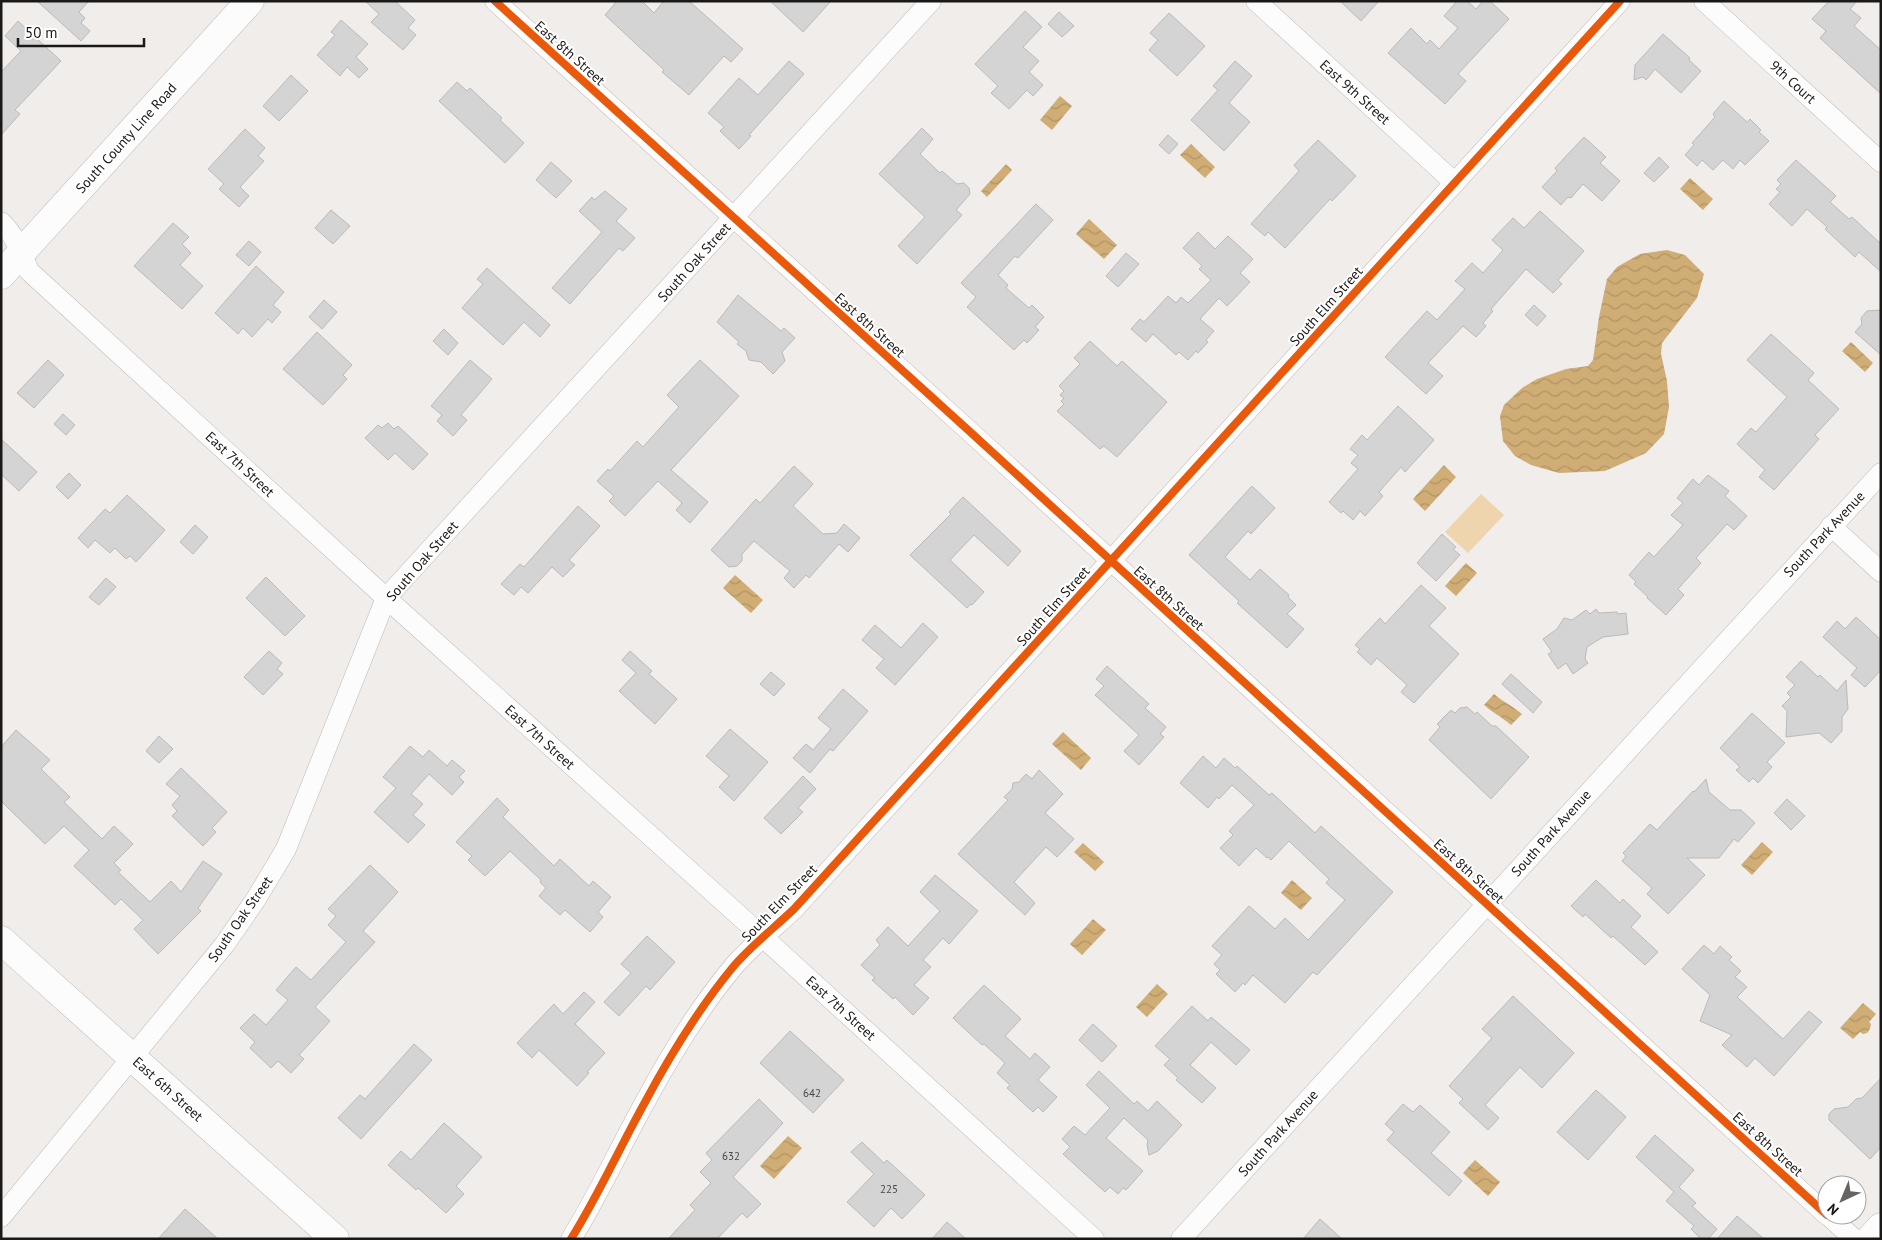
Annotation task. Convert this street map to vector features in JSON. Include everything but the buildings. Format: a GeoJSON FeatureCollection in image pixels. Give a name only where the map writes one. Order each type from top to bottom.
{"type":"FeatureCollection","features":[{"type":"Feature","properties":{"kind":"street","name":"South County Line Road"},"geometry":{"type":"LineString","coordinates":[[1,275],[250,1]]}},
{"type":"Feature","properties":{"kind":"street","name":"East 8th Street"},"geometry":{"type":"LineString","coordinates":[[495,1],[1817,1206]]}},
{"type":"Feature","properties":{"kind":"street","name":"South Oak Street"},"geometry":{"type":"LineString","coordinates":[[1,1217],[225,944],[256,899],[286,849],[386,598],[931,1]]}},
{"type":"Feature","properties":{"kind":"street","name":"East 9th Street"},"geometry":{"type":"LineString","coordinates":[[1256,1],[1455,183]]}},
{"type":"Feature","properties":{"kind":"street","name":"South Elm Street"},"geometry":{"type":"LineString","coordinates":[[572,1239],[644,1103],[673,1054],[734,966],[794,908],[1620,1]]}},
{"type":"Feature","properties":{"kind":"street","name":"9th Court"},"geometry":{"type":"LineString","coordinates":[[1704,1],[1881,162]]}},
{"type":"Feature","properties":{"kind":"street","name":"East 7th Street"},"geometry":{"type":"LineString","coordinates":[[1,222],[8,228],[22,252],[29,271],[386,598],[764,938],[1094,1239]]}},
{"type":"Feature","properties":{"kind":"street","name":"South Park Avenue"},"geometry":{"type":"LineString","coordinates":[[1181,1239],[1881,473]]}},
{"type":"Feature","properties":{"kind":"street"},"geometry":{"type":"LineString","coordinates":[[1831,526],[1881,572]]}},
{"type":"Feature","properties":{"kind":"street","name":"East 6th Street"},"geometry":{"type":"LineString","coordinates":[[1,940],[335,1239]]}},
{"type":"Feature","properties":{"kind":"street","name":"East 8th Street"},"geometry":{"type":"LineString","coordinates":[[1838,1225],[1854,1239]]}},
{"type":"Feature","properties":{"kind":"street"},"geometry":{"type":"LineString","coordinates":[[1870,1239],[1881,1227]]}},
{"type":"Feature","properties":{"kind":"shaded area"},"geometry":{"type":"Polygon","coordinates":[[[1481,494],[1504,515],[1468,553],[1445,532],[1481,494]]]}},
{"type":"Feature","properties":{"kind":"water"},"geometry":{"type":"Polygon","coordinates":[[[1060,96],[1072,106],[1052,130],[1040,120],[1060,96]]]}},
{"type":"Feature","properties":{"kind":"water"},"geometry":{"type":"Polygon","coordinates":[[[1191,144],[1215,167],[1205,178],[1180,155],[1191,144]]]}},
{"type":"Feature","properties":{"kind":"water"},"geometry":{"type":"Polygon","coordinates":[[[1006,164],[1012,170],[987,197],[981,191],[1006,164]]]}},
{"type":"Feature","properties":{"kind":"water"},"geometry":{"type":"Polygon","coordinates":[[[1690,178],[1713,199],[1703,210],[1680,189],[1690,178]]]}},
{"type":"Feature","properties":{"kind":"water"},"geometry":{"type":"Polygon","coordinates":[[[1089,219],[1117,245],[1104,259],[1076,234],[1089,219]]]}},
{"type":"Feature","properties":{"kind":"water"},"geometry":{"type":"Polygon","coordinates":[[[1667,250],[1685,255],[1704,274],[1697,298],[1662,343],[1661,354],[1667,381],[1669,407],[1664,434],[1646,453],[1605,471],[1559,473],[1531,465],[1515,456],[1503,441],[1500,416],[1504,405],[1522,388],[1537,379],[1566,369],[1588,366],[1593,360],[1607,279],[1617,267],[1640,254],[1667,250]]]}},
{"type":"Feature","properties":{"kind":"water"},"geometry":{"type":"Polygon","coordinates":[[[1851,342],[1873,363],[1865,372],[1842,351],[1851,342]]]}},
{"type":"Feature","properties":{"kind":"water"},"geometry":{"type":"Polygon","coordinates":[[[1444,465],[1456,477],[1425,511],[1413,499],[1444,465]]]}},
{"type":"Feature","properties":{"kind":"water"},"geometry":{"type":"Polygon","coordinates":[[[1466,563],[1477,573],[1456,596],[1445,586],[1466,563]]]}},
{"type":"Feature","properties":{"kind":"water"},"geometry":{"type":"Polygon","coordinates":[[[735,575],[763,600],[751,613],[723,588],[735,575]]]}},
{"type":"Feature","properties":{"kind":"water"},"geometry":{"type":"Polygon","coordinates":[[[1494,694],[1522,714],[1511,725],[1484,705],[1494,694]]]}},
{"type":"Feature","properties":{"kind":"water"},"geometry":{"type":"Polygon","coordinates":[[[1063,732],[1091,758],[1081,770],[1052,744],[1063,732]]]}},
{"type":"Feature","properties":{"kind":"water"},"geometry":{"type":"Polygon","coordinates":[[[1762,842],[1773,852],[1752,875],[1741,865],[1762,842]]]}},
{"type":"Feature","properties":{"kind":"water"},"geometry":{"type":"Polygon","coordinates":[[[1083,843],[1104,862],[1095,871],[1074,852],[1083,843]]]}},
{"type":"Feature","properties":{"kind":"water"},"geometry":{"type":"Polygon","coordinates":[[[1292,880],[1312,898],[1301,910],[1281,893],[1292,880]]]}},
{"type":"Feature","properties":{"kind":"water"},"geometry":{"type":"Polygon","coordinates":[[[1093,919],[1106,930],[1082,955],[1070,944],[1093,919]]]}},
{"type":"Feature","properties":{"kind":"water"},"geometry":{"type":"Polygon","coordinates":[[[1157,984],[1168,994],[1147,1017],[1136,1007],[1157,984]]]}},
{"type":"Feature","properties":{"kind":"water"},"geometry":{"type":"Polygon","coordinates":[[[1863,1003],[1876,1014],[1869,1022],[1871,1024],[1867,1033],[1863,1034],[1860,1032],[1853,1039],[1840,1028],[1863,1003]]]}},
{"type":"Feature","properties":{"kind":"water"},"geometry":{"type":"Polygon","coordinates":[[[788,1136],[802,1148],[774,1179],[760,1166],[788,1136]]]}},
{"type":"Feature","properties":{"kind":"water"},"geometry":{"type":"Polygon","coordinates":[[[1475,1160],[1500,1182],[1488,1196],[1463,1173],[1475,1160]]]}},
{"type":"Feature","properties":{"kind":"cycle path"},"geometry":{"type":"LineString","coordinates":[[495,1],[967,429],[1817,1206]]}},
{"type":"Feature","properties":{"kind":"cycle path"},"geometry":{"type":"LineString","coordinates":[[571,1239],[663,1069],[697,1016],[733,967],[755,944],[794,909],[1620,1]]}}]}
